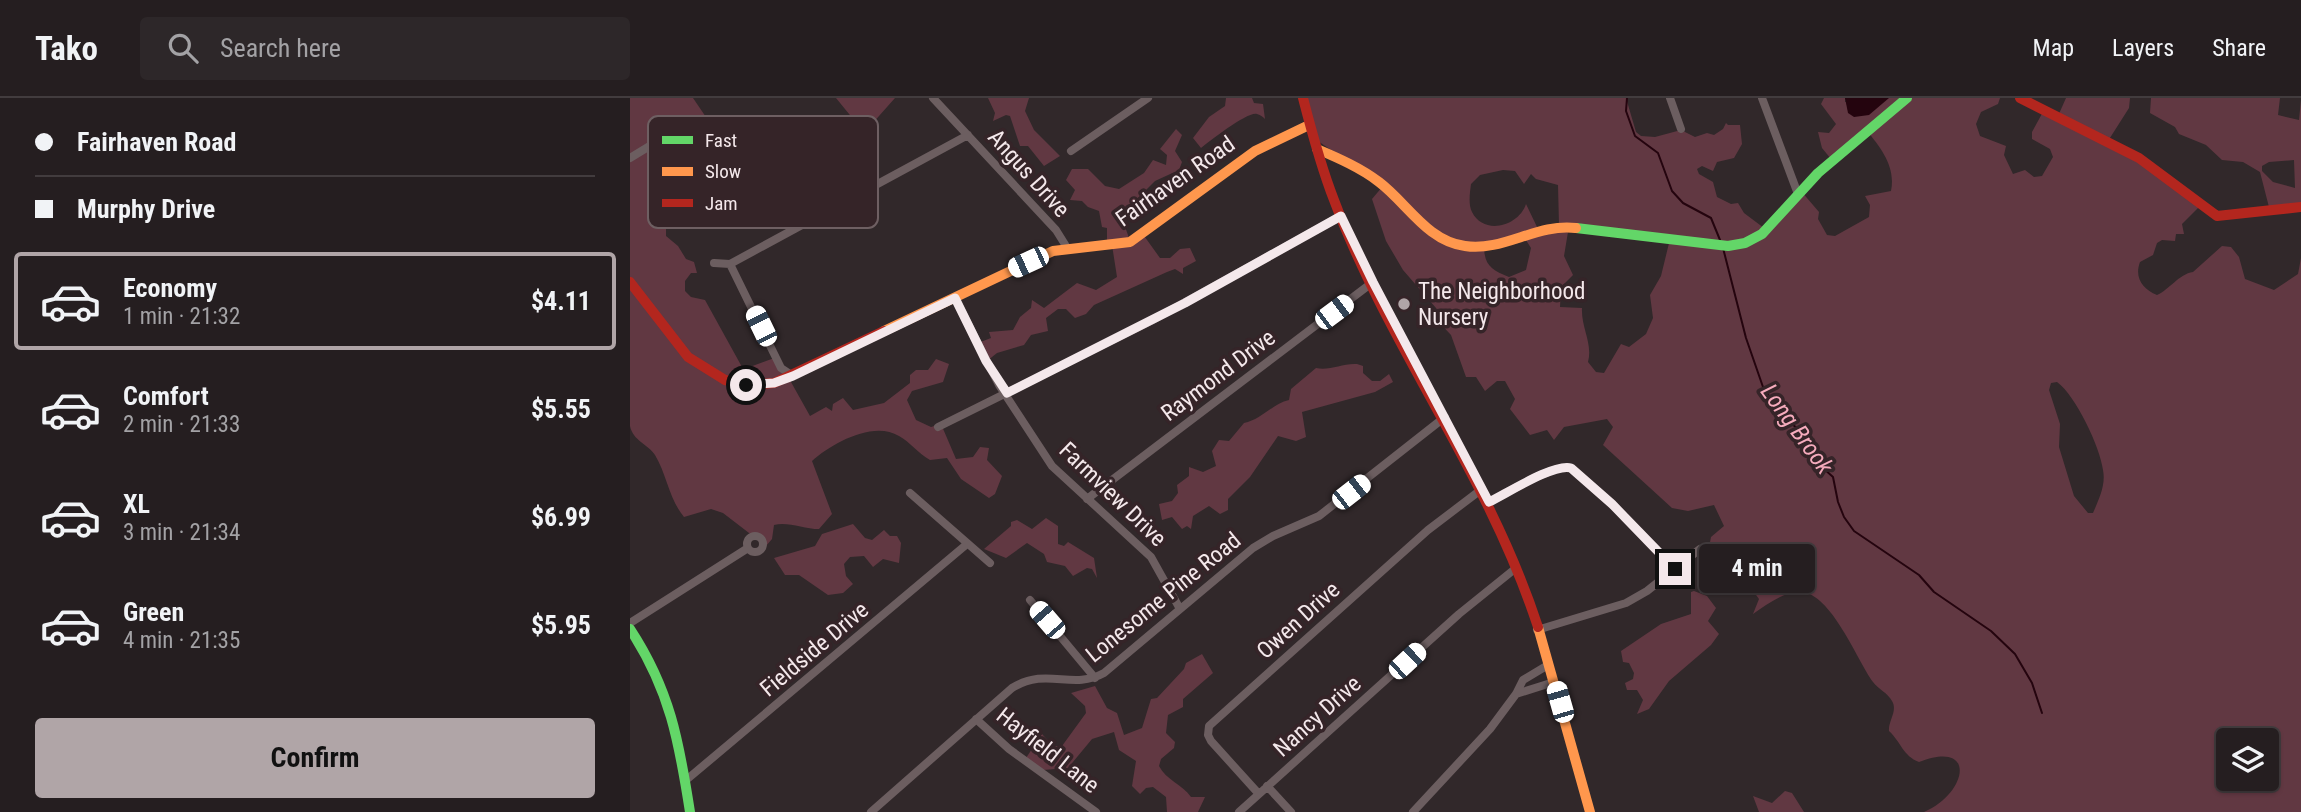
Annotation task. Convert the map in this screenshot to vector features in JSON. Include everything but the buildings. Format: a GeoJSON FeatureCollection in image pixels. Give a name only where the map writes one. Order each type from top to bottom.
{"type":"FeatureCollection","features":[{"type":"Feature","properties":{"kind":"street","name":"Angus Drive"},"geometry":{"type":"LineString","coordinates":[[933,98],[1056,230],[1066,246]]}},
{"type":"Feature","properties":{"kind":"street"},"geometry":{"type":"LineString","coordinates":[[1070,150],[1148,98]]}},
{"type":"Feature","properties":{"kind":"street"},"geometry":{"type":"LineString","coordinates":[[1304,98],[1309,125],[1341,216],[1489,502],[1516,568],[1554,682],[1590,812]]}},
{"type":"Feature","properties":{"kind":"street"},"geometry":{"type":"LineString","coordinates":[[1670,98],[1681,129]]}},
{"type":"Feature","properties":{"kind":"street"},"geometry":{"type":"LineString","coordinates":[[1762,98],[1798,194]]}},
{"type":"Feature","properties":{"kind":"street"},"geometry":{"type":"LineString","coordinates":[[1317,149],[1380,183],[1433,231],[1462,246],[1488,246],[1553,226],[1715,245],[1737,245],[1762,234],[1798,194],[1906,98]]}},
{"type":"Feature","properties":{"kind":"street"},"geometry":{"type":"LineString","coordinates":[[2020,98],[2086,134],[2139,158],[2217,216],[2301,207]]}},
{"type":"Feature","properties":{"kind":"street","name":"Fairhaven Road"},"geometry":{"type":"LineString","coordinates":[[630,282],[691,362],[710,375],[734,383],[757,386],[793,376],[1066,246],[1109,246],[1130,242],[1255,151],[1279,137],[1309,125]]}},
{"type":"Feature","properties":{"kind":"street"},"geometry":{"type":"LineString","coordinates":[[878,184],[968,135]]}},
{"type":"Feature","properties":{"kind":"street"},"geometry":{"type":"LineString","coordinates":[[630,158],[648,147]]}},
{"type":"Feature","properties":{"kind":"street"},"geometry":{"type":"LineString","coordinates":[[938,427],[1185,303],[1341,216]]}},
{"type":"Feature","properties":{"kind":"street"},"geometry":{"type":"LineString","coordinates":[[714,263],[730,264],[796,228]]}},
{"type":"Feature","properties":{"kind":"street"},"geometry":{"type":"LineString","coordinates":[[730,264],[781,368],[793,376]]}},
{"type":"Feature","properties":{"kind":"street","name":"Raymond Drive"},"geometry":{"type":"LineString","coordinates":[[1087,499],[1373,282]]}},
{"type":"Feature","properties":{"kind":"street","name":"Farmview Drive"},"geometry":{"type":"LineString","coordinates":[[955,298],[986,361],[1052,466],[1151,557],[1180,609]]}},
{"type":"Feature","properties":{"kind":"street","name":"Lonesome Pine Road"},"geometry":{"type":"LineString","coordinates":[[871,812],[1012,688],[1031,678],[1079,681],[1095,678],[1263,541],[1319,516],[1446,417]]}},
{"type":"Feature","properties":{"kind":"street"},"geometry":{"type":"LineString","coordinates":[[1489,502],[1550,472],[1571,468],[1612,504],[1675,569]]}},
{"type":"Feature","properties":{"kind":"street","name":"Owen Drive"},"geometry":{"type":"LineString","coordinates":[[1258,793],[1211,741],[1208,735],[1209,726],[1428,530],[1482,489]]}},
{"type":"Feature","properties":{"kind":"street"},"geometry":{"type":"LineString","coordinates":[[910,492],[990,564]]}},
{"type":"Feature","properties":{"kind":"street","name":"Fieldside Drive"},"geometry":{"type":"LineString","coordinates":[[685,781],[967,544]]}},
{"type":"Feature","properties":{"kind":"street"},"geometry":{"type":"LineString","coordinates":[[630,623],[748,548]]}},
{"type":"Feature","properties":{"kind":"street"},"geometry":{"type":"LineString","coordinates":[[1537,630],[1626,603],[1700,549]]}},
{"type":"Feature","properties":{"kind":"street","name":"Nancy Drive"},"geometry":{"type":"LineString","coordinates":[[1239,812],[1459,614],[1516,568]]}},
{"type":"Feature","properties":{"kind":"street"},"geometry":{"type":"LineString","coordinates":[[1030,600],[1095,678]]}},
{"type":"Feature","properties":{"kind":"street"},"geometry":{"type":"LineString","coordinates":[[630,629],[655,667],[668,696],[680,734],[690,812]]}},
{"type":"Feature","properties":{"kind":"street"},"geometry":{"type":"LineString","coordinates":[[1413,812],[1490,729],[1528,674],[1548,665]]}},
{"type":"Feature","properties":{"kind":"street"},"geometry":{"type":"LineString","coordinates":[[1516,694],[1554,682]]}},
{"type":"Feature","properties":{"kind":"street","name":"Hayfield Lane"},"geometry":{"type":"LineString","coordinates":[[976,719],[1009,749],[1096,812]]}},
{"type":"Feature","properties":{"kind":"street"},"geometry":{"type":"LineString","coordinates":[[1267,786],[1292,812]]}},
{"type":"Feature","properties":{"kind":"shaded area"},"geometry":{"type":"Polygon","coordinates":[[[630,98],[693,98],[705,116],[648,116],[648,228],[666,228],[666,236],[678,246],[686,259],[694,262],[697,273],[691,273],[685,281],[685,291],[691,297],[705,300],[742,367],[747,368],[777,357],[810,416],[826,407],[832,411],[833,404],[843,398],[853,410],[884,403],[910,383],[910,375],[916,370],[928,370],[936,359],[949,364],[943,382],[912,391],[907,400],[916,420],[931,427],[941,424],[956,459],[973,457],[980,447],[989,448],[987,460],[1002,476],[995,494],[989,498],[961,479],[947,458],[930,460],[899,436],[877,431],[865,432],[841,441],[812,461],[832,514],[819,529],[774,525],[772,539],[766,546],[723,513],[711,509],[684,517],[675,503],[655,455],[637,439],[630,426],[630,98]]]}},
{"type":"Feature","properties":{"kind":"shaded area"},"geometry":{"type":"Polygon","coordinates":[[[836,98],[895,98],[878,117],[851,116],[836,98]]]}},
{"type":"Feature","properties":{"kind":"shaded area"},"geometry":{"type":"Polygon","coordinates":[[[988,98],[1029,98],[1025,111],[1034,130],[1060,156],[1044,166],[1028,146],[1020,146],[1010,116],[993,121],[995,113],[988,98]]]}},
{"type":"Feature","properties":{"kind":"shaded area"},"geometry":{"type":"Polygon","coordinates":[[[1226,98],[1252,98],[1254,103],[1263,104],[1265,119],[1261,115],[1252,114],[1201,148],[1193,138],[1209,117],[1225,106],[1226,98]]]}},
{"type":"Feature","properties":{"kind":"shaded area"},"geometry":{"type":"Polygon","coordinates":[[[1304,98],[1626,98],[1636,132],[1641,136],[1655,137],[1681,130],[1695,137],[1707,133],[1714,135],[1723,129],[1726,123],[1740,125],[1742,144],[1734,158],[1717,162],[1713,171],[1702,166],[1697,169],[1699,174],[1713,182],[1717,197],[1731,204],[1738,203],[1744,213],[1764,228],[1801,191],[1819,212],[1818,219],[1827,235],[1835,236],[1869,217],[1870,205],[1865,196],[1891,191],[1892,182],[1882,151],[1867,131],[1831,159],[1822,148],[1818,132],[1829,133],[1836,124],[1821,104],[1824,98],[1845,98],[1845,102],[1888,98],[2000,98],[1998,104],[1981,112],[1976,124],[1980,136],[2006,146],[2004,155],[2013,174],[2025,170],[2034,177],[2042,176],[2053,157],[2050,149],[2032,139],[2032,132],[2044,110],[2058,116],[2066,98],[2130,98],[2129,108],[2108,141],[2200,206],[2182,224],[2184,234],[2176,234],[2175,241],[2162,240],[2157,243],[2153,255],[2140,262],[2139,278],[2148,290],[2157,295],[2166,290],[2183,276],[2193,272],[2222,246],[2231,247],[2239,257],[2245,279],[2274,290],[2298,274],[2301,258],[2301,812],[1924,812],[1950,793],[1960,771],[1958,763],[1950,757],[1919,762],[1906,752],[1889,731],[1894,708],[1892,701],[1873,682],[1842,629],[1823,603],[1812,595],[1795,592],[1776,599],[1753,614],[1759,599],[1751,588],[1749,574],[1737,558],[1731,557],[1718,564],[1708,553],[1711,537],[1724,526],[1714,505],[1688,511],[1672,508],[1603,445],[1613,427],[1607,419],[1564,427],[1554,440],[1547,430],[1530,435],[1510,409],[1515,399],[1505,381],[1497,381],[1485,391],[1476,377],[1466,377],[1451,335],[1436,319],[1436,308],[1403,270],[1386,241],[1372,199],[1383,186],[1318,141],[1304,98]],[[1503,170],[1480,175],[1471,184],[1470,202],[1477,219],[1493,226],[1509,223],[1522,212],[1526,204],[1538,229],[1559,225],[1558,185],[1536,179],[1531,174],[1524,184],[1515,171],[1503,170]],[[1569,226],[1564,256],[1573,275],[1561,287],[1560,307],[1582,308],[1589,348],[1588,362],[1596,372],[1604,373],[1621,344],[1629,347],[1646,334],[1653,318],[1650,295],[1661,276],[1670,239],[1569,226]],[[1522,234],[1484,245],[1485,257],[1490,266],[1509,277],[1526,270],[1531,248],[1522,234]],[[2057,382],[2051,383],[2049,390],[2060,424],[2059,447],[2074,496],[2088,513],[2093,513],[2104,481],[2101,460],[2072,398],[2057,382]]]}},
{"type":"Feature","properties":{"kind":"shaded area"},"geometry":{"type":"Polygon","coordinates":[[[1845,98],[1889,98],[1869,115],[1854,117],[1848,113],[1845,98]]]}},
{"type":"Feature","properties":{"kind":"shaded area"},"geometry":{"type":"Polygon","coordinates":[[[2151,98],[2280,98],[2278,115],[2299,120],[2301,100],[2301,206],[2270,211],[2260,172],[2243,162],[2222,160],[2206,145],[2179,134],[2175,127],[2150,113],[2151,98]],[[2294,160],[2269,162],[2262,166],[2262,171],[2273,182],[2295,188],[2294,160]]]}},
{"type":"Feature","properties":{"kind":"shaded area"},"geometry":{"type":"Polygon","coordinates":[[[1176,129],[1182,135],[1175,151],[1182,162],[1179,170],[1155,181],[1121,215],[1129,238],[1142,233],[1160,258],[1170,258],[1180,249],[1190,248],[1196,261],[1183,268],[1183,274],[1175,269],[1167,272],[1094,305],[1086,314],[1075,318],[1066,309],[1058,309],[1046,318],[1048,331],[1031,335],[1024,345],[997,353],[987,361],[978,343],[991,338],[989,332],[1013,330],[1020,317],[1031,308],[1032,300],[1044,308],[1077,283],[1096,290],[1117,277],[1112,245],[1107,243],[1107,228],[1102,227],[1099,211],[1088,207],[1082,201],[1070,200],[1075,190],[1066,180],[1072,169],[1088,169],[1105,186],[1119,189],[1144,173],[1153,160],[1166,165],[1167,155],[1160,149],[1176,129]]]}},
{"type":"Feature","properties":{"kind":"shaded area"},"geometry":{"type":"Polygon","coordinates":[[[1357,364],[1363,366],[1363,373],[1372,381],[1380,381],[1389,374],[1393,382],[1375,392],[1302,412],[1306,437],[1296,441],[1278,436],[1250,477],[1228,499],[1228,510],[1220,514],[1209,506],[1193,516],[1191,529],[1187,526],[1182,529],[1172,517],[1162,520],[1159,504],[1172,501],[1178,493],[1177,485],[1189,476],[1189,467],[1203,472],[1216,466],[1212,451],[1219,440],[1229,441],[1244,423],[1289,400],[1291,389],[1316,368],[1357,364]]]}},
{"type":"Feature","properties":{"kind":"shaded area"},"geometry":{"type":"Polygon","coordinates":[[[1046,518],[1058,526],[1058,544],[1064,546],[1068,542],[1094,558],[1097,578],[1092,569],[1087,568],[1073,576],[1065,566],[1047,562],[1044,554],[1027,543],[1006,558],[984,549],[1011,526],[1011,522],[1017,520],[1032,529],[1046,518]]]}},
{"type":"Feature","properties":{"kind":"shaded area"},"geometry":{"type":"Polygon","coordinates":[[[853,524],[865,538],[872,540],[884,530],[890,536],[897,536],[901,543],[899,563],[883,559],[873,567],[864,556],[850,557],[844,564],[846,576],[853,584],[843,593],[828,595],[799,575],[785,575],[774,558],[815,546],[822,534],[853,524]]]}},
{"type":"Feature","properties":{"kind":"shaded area"},"geometry":{"type":"Polygon","coordinates":[[[1691,592],[1707,596],[1716,608],[1708,621],[1719,634],[1711,645],[1669,681],[1649,709],[1637,714],[1643,700],[1637,690],[1627,690],[1625,683],[1633,679],[1634,673],[1629,663],[1623,662],[1621,651],[1661,624],[1691,614],[1691,592]]]}},
{"type":"Feature","properties":{"kind":"shaded area"},"geometry":{"type":"Polygon","coordinates":[[[1202,654],[1213,673],[1183,699],[1183,707],[1168,715],[1166,733],[1175,742],[1174,748],[1161,759],[1159,766],[1191,797],[1205,797],[1198,812],[1167,812],[1166,797],[1153,787],[1146,788],[1140,794],[1132,786],[1136,761],[1119,750],[1114,732],[1092,739],[1068,768],[1043,770],[1026,758],[1042,734],[1053,746],[1062,746],[1086,713],[1085,706],[1071,693],[1095,686],[1107,708],[1117,713],[1124,735],[1142,728],[1151,699],[1157,698],[1184,669],[1186,663],[1202,654]]]}},
{"type":"Feature","properties":{"kind":"shaded area"},"geometry":{"type":"Polygon","coordinates":[[[1785,791],[1792,793],[1804,812],[1759,812],[1753,796],[1772,803],[1785,791]]]}},
{"type":"Feature","properties":{"kind":"waterway","name":"Long Brook"},"geometry":{"type":"LineString","coordinates":[[1627,98],[1626,111],[1635,136],[1658,153],[1672,191],[1683,203],[1711,218],[1720,240]]}},
{"type":"Feature","properties":{"kind":"waterway","name":"Long Brook"},"geometry":{"type":"LineString","coordinates":[[1723,248],[1746,338],[1763,387],[1784,418],[1810,438],[1823,468],[1833,477],[1844,517],[1854,531],[1919,575],[1934,592],[1991,631],[2015,654],[2032,683],[2042,713]]}},
{"type":"Feature","properties":{"kind":"traffic: fast"},"geometry":{"type":"LineString","coordinates":[[1576,228],[1728,246],[1745,243],[1762,234],[1818,173],[1907,98]]}},
{"type":"Feature","properties":{"kind":"traffic: fast"},"geometry":{"type":"LineString","coordinates":[[630,629],[644,651],[664,695],[677,739],[690,812]]}},
{"type":"Feature","properties":{"kind":"traffic: slow"},"geometry":{"type":"LineString","coordinates":[[884,331],[1053,251],[1130,242],[1255,151],[1309,125]]}},
{"type":"Feature","properties":{"kind":"traffic: slow"},"geometry":{"type":"LineString","coordinates":[[1317,149],[1372,177],[1428,229],[1452,243],[1479,247],[1548,230],[1576,228]]}},
{"type":"Feature","properties":{"kind":"traffic: slow"},"geometry":{"type":"LineString","coordinates":[[1538,627],[1590,812]]}},
{"type":"Feature","properties":{"kind":"traffic: jam"},"geometry":{"type":"LineString","coordinates":[[1303,98],[1325,175],[1357,255],[1382,308],[1493,516],[1538,627]]}},
{"type":"Feature","properties":{"kind":"traffic: jam"},"geometry":{"type":"LineString","coordinates":[[2020,98],[2139,158],[2217,216],[2301,207]]}},
{"type":"Feature","properties":{"kind":"traffic: jam"},"geometry":{"type":"LineString","coordinates":[[630,282],[688,357],[725,380],[748,385],[774,383],[884,331]]}},
{"type":"Feature","properties":{"kind":"place","name":"The Neighborhood Nursery"},"geometry":{"type":"Point","coordinates":[1404,304]}},
{"type":"Feature","properties":{"kind":"route"},"geometry":{"type":"LineString","coordinates":[[746,385],[774,383],[793,376],[955,298],[999,385],[1007,393],[1185,303],[1341,216],[1489,502],[1550,472],[1571,468],[1612,504],[1675,569]]}}]}
